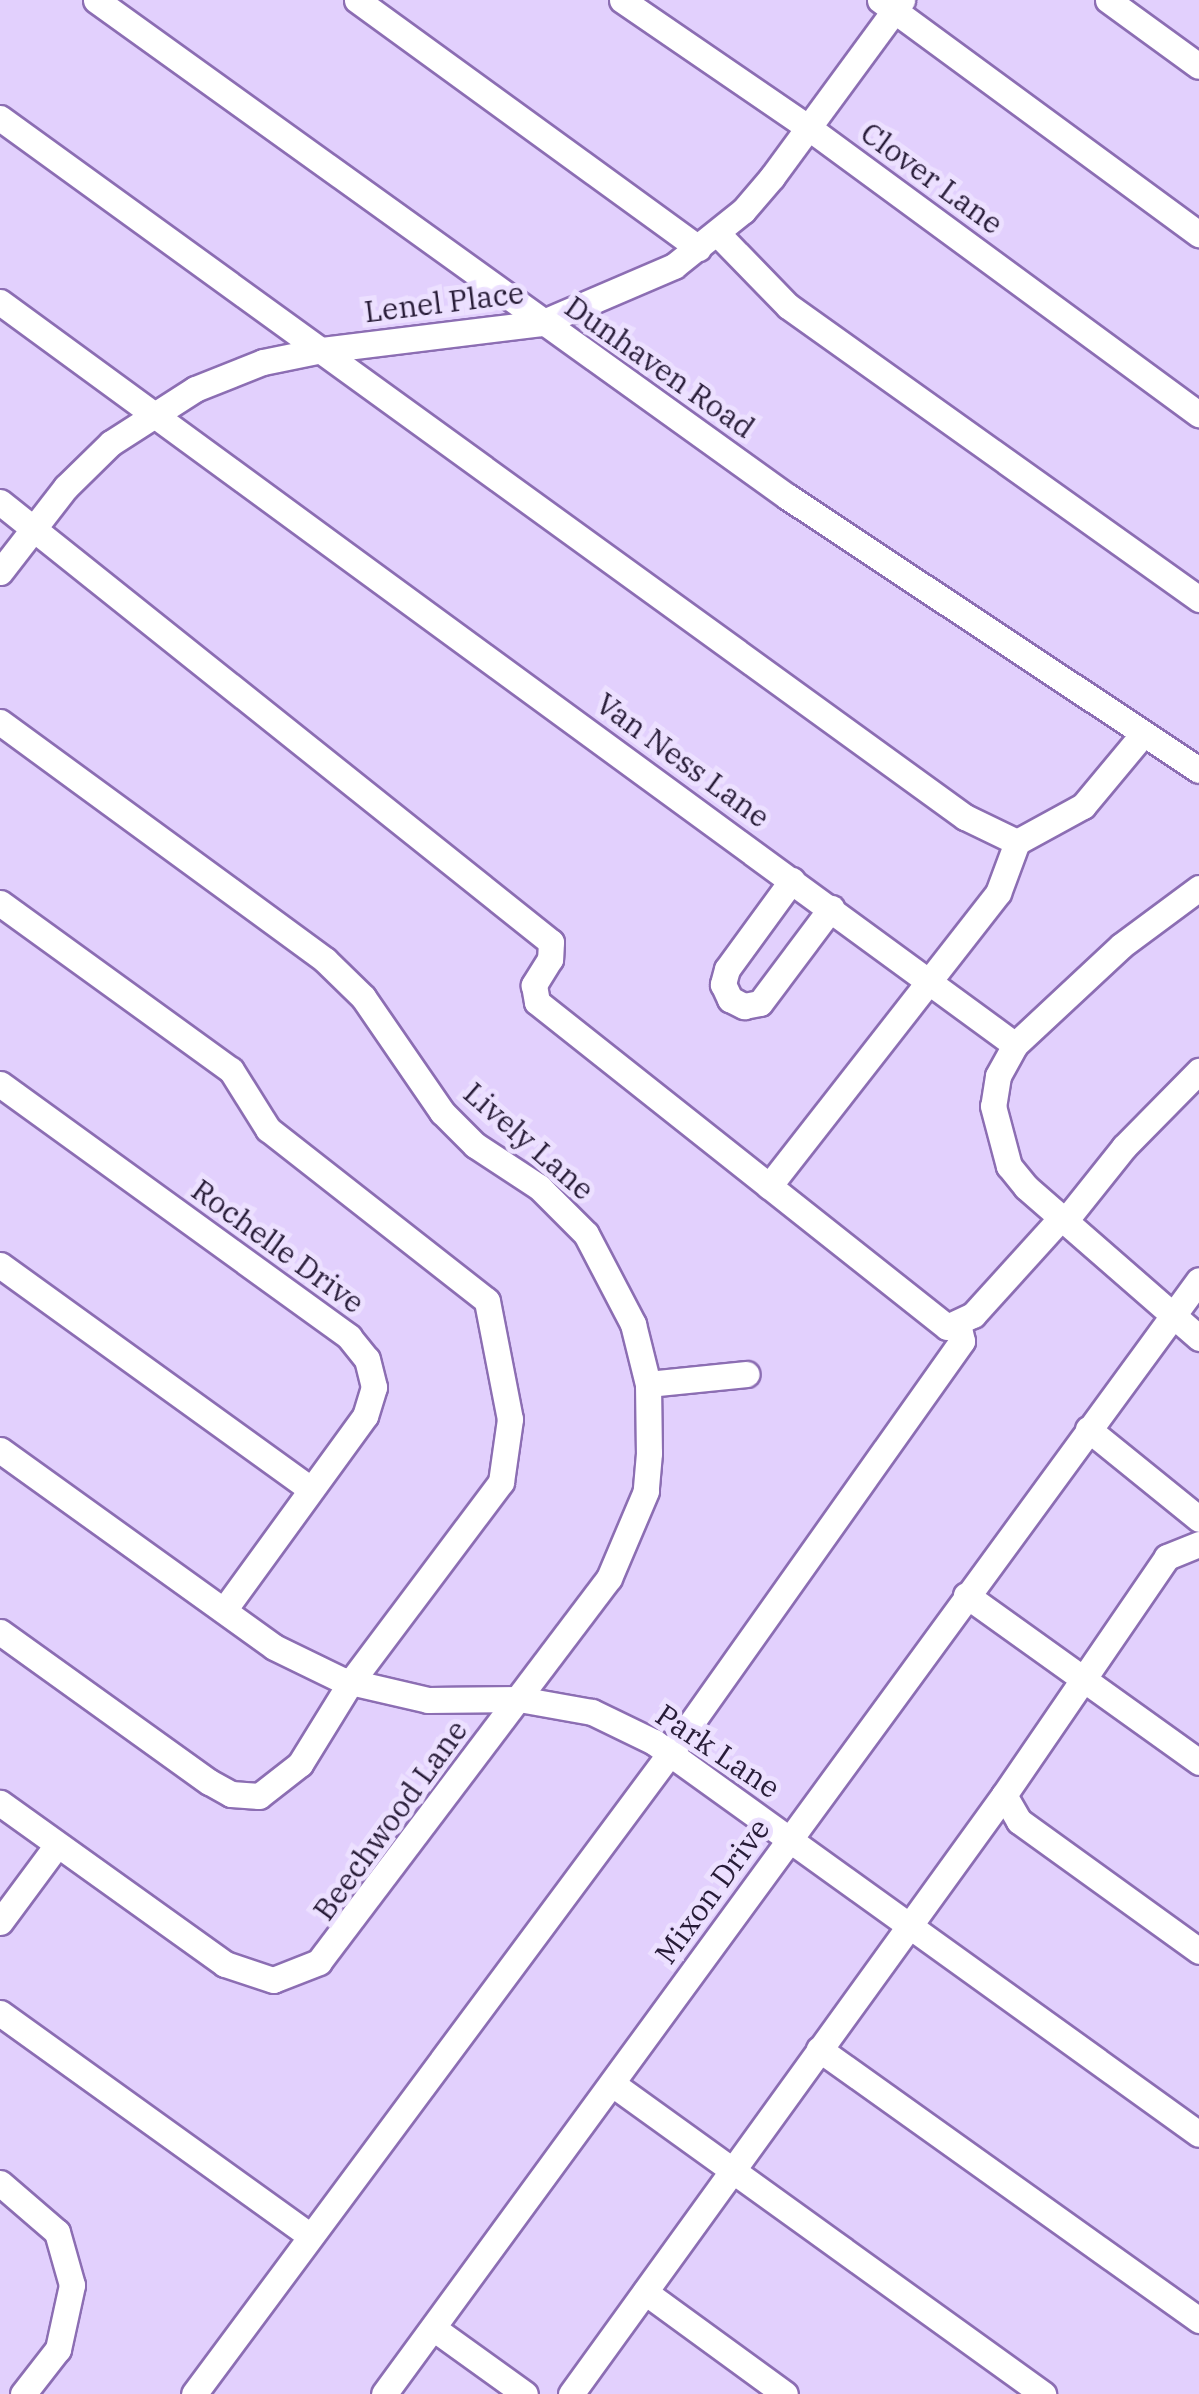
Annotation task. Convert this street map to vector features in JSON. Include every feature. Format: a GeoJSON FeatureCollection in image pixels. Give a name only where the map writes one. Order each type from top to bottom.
{"type":"FeatureCollection","features":[{"type":"Feature","properties":{"kind":"street","name":"Dunhaven Road"},"geometry":{"type":"LineString","coordinates":[[96,0],[541,323],[1199,770]]}},
{"type":"Feature","properties":{"kind":"street"},"geometry":{"type":"LineString","coordinates":[[357,0],[708,241],[788,306],[1199,599]]}},
{"type":"Feature","properties":{"kind":"street","name":"Clover Lane"},"geometry":{"type":"LineString","coordinates":[[622,0],[809,128],[1199,414]]}},
{"type":"Feature","properties":{"kind":"street"},"geometry":{"type":"LineString","coordinates":[[1108,0],[1199,66]]}},
{"type":"Feature","properties":{"kind":"street","name":"Lenel Place"},"geometry":{"type":"LineString","coordinates":[[0,572],[32,527],[111,443],[150,412],[228,374],[322,350],[541,323],[634,288],[708,241],[809,128],[892,3]]}},
{"type":"Feature","properties":{"kind":"street"},"geometry":{"type":"LineString","coordinates":[[892,3],[1199,234]]}},
{"type":"Feature","properties":{"kind":"street"},"geometry":{"type":"LineString","coordinates":[[0,118],[965,817],[1017,842]]}},
{"type":"Feature","properties":{"kind":"street","name":"Van Ness Lane"},"geometry":{"type":"LineString","coordinates":[[0,302],[1016,1045]]}},
{"type":"Feature","properties":{"kind":"street"},"geometry":{"type":"LineString","coordinates":[[0,502],[551,942],[550,959],[534,985],[537,1002],[947,1327],[958,1324],[1063,1219],[1124,1147],[1199,1071]]}},
{"type":"Feature","properties":{"kind":"street","name":"Lively Lane"},"geometry":{"type":"LineString","coordinates":[[0,722],[325,960],[363,998],[442,1112],[476,1146],[539,1187],[586,1234],[634,1324],[648,1384],[646,1491],[609,1578],[519,1699]]}},
{"type":"Feature","properties":{"kind":"street"},"geometry":{"type":"LineString","coordinates":[[769,1186],[998,893],[1017,842],[1084,806],[1144,734]]}},
{"type":"Feature","properties":{"kind":"street"},"geometry":{"type":"LineString","coordinates":[[792,880],[727,968],[723,984],[730,999],[744,1006],[760,1003],[830,908]]}},
{"type":"Feature","properties":{"kind":"street"},"geometry":{"type":"LineString","coordinates":[[1199,888],[1121,946],[1016,1045],[998,1076],[992,1106],[997,1138],[1009,1166],[1063,1219],[1199,1338]]}},
{"type":"Feature","properties":{"kind":"street"},"geometry":{"type":"LineString","coordinates":[[0,903],[231,1070],[268,1129],[487,1302],[510,1419],[500,1482],[350,1683],[335,1717],[280,1784],[259,1796],[231,1794],[0,1632]]}},
{"type":"Feature","properties":{"kind":"street","name":"Rochelle Drive"},"geometry":{"type":"LineString","coordinates":[[0,1084],[349,1337],[367,1359],[374,1387],[365,1416],[224,1610]]}},
{"type":"Feature","properties":{"kind":"street"},"geometry":{"type":"LineString","coordinates":[[0,1265],[311,1490]]}},
{"type":"Feature","properties":{"kind":"street","name":"Mixon Drive"},"geometry":{"type":"LineString","coordinates":[[384,2394],[614,2085],[966,1595],[1199,1280]]}},
{"type":"Feature","properties":{"kind":"street"},"geometry":{"type":"LineString","coordinates":[[194,2394],[670,1753],[962,1341],[958,1324]]}},
{"type":"Feature","properties":{"kind":"street"},"geometry":{"type":"LineString","coordinates":[[648,1384],[746,1374]]}},
{"type":"Feature","properties":{"kind":"street"},"geometry":{"type":"LineString","coordinates":[[1088,1429],[1199,1519]]}},
{"type":"Feature","properties":{"kind":"street","name":"Park Lane"},"geometry":{"type":"LineString","coordinates":[[0,1450],[274,1648],[350,1683],[428,1700],[519,1699],[592,1712],[670,1753],[1199,2134]]}},
{"type":"Feature","properties":{"kind":"street"},"geometry":{"type":"LineString","coordinates":[[571,2394],[1004,1795],[1167,1556],[1199,1544]]}},
{"type":"Feature","properties":{"kind":"street"},"geometry":{"type":"LineString","coordinates":[[966,1595],[1199,1762]]}},
{"type":"Feature","properties":{"kind":"street","name":"Beechwood Lane"},"geometry":{"type":"LineString","coordinates":[[0,1804],[225,1964],[273,1980],[298,1973],[336,1948],[519,1699]]}},
{"type":"Feature","properties":{"kind":"street"},"geometry":{"type":"LineString","coordinates":[[1004,1795],[1018,1821],[1199,1950]]}},
{"type":"Feature","properties":{"kind":"street"},"geometry":{"type":"LineString","coordinates":[[0,1922],[58,1845]]}},
{"type":"Feature","properties":{"kind":"street"},"geometry":{"type":"LineString","coordinates":[[0,2013],[310,2236]]}},
{"type":"Feature","properties":{"kind":"street"},"geometry":{"type":"LineString","coordinates":[[819,2049],[1199,2320]]}},
{"type":"Feature","properties":{"kind":"street"},"geometry":{"type":"LineString","coordinates":[[614,2085],[1042,2394]]}},
{"type":"Feature","properties":{"kind":"street"},"geometry":{"type":"LineString","coordinates":[[0,2183],[57,2232],[68,2262],[69,2319],[58,2350],[23,2394]]}},
{"type":"Feature","properties":{"kind":"street"},"geometry":{"type":"LineString","coordinates":[[645,2292],[785,2394]]}},
{"type":"Feature","properties":{"kind":"street"},"geometry":{"type":"LineString","coordinates":[[433,2328],[525,2394]]}}]}
